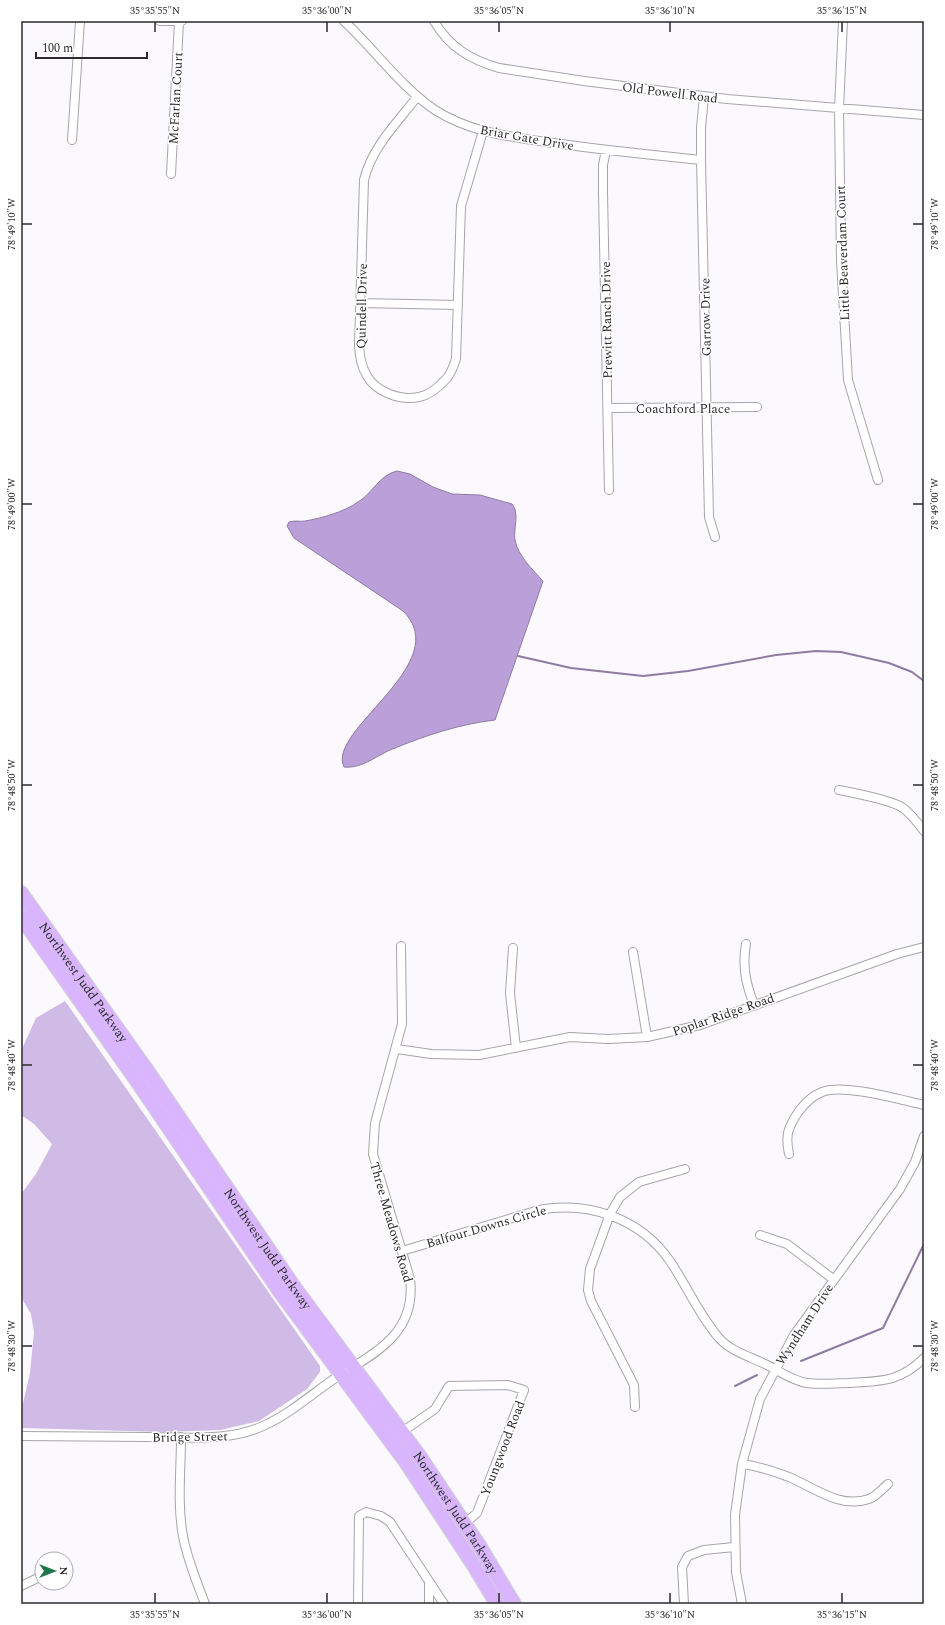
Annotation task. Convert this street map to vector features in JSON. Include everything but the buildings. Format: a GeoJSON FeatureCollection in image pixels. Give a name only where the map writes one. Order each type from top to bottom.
{"type":"FeatureCollection","features":[{"type":"Feature","properties":{"kind":"highway","name":"Northwest Judd Parkway"},"geometry":{"type":"LineString","coordinates":[[21,893],[148,1072],[294,1287],[402,1432],[464,1524],[514,1604]]}},
{"type":"Feature","properties":{"kind":"highway","name":"Northwest Judd Parkway"},"geometry":{"type":"LineString","coordinates":[[21,918],[137,1080],[281,1293],[406,1462],[473,1564],[497,1604]]}},
{"type":"Feature","properties":{"kind":"street"},"geometry":{"type":"LineString","coordinates":[[72,140],[80,21]]}},
{"type":"Feature","properties":{"kind":"street"},"geometry":{"type":"LineString","coordinates":[[160,21],[180,21]]}},
{"type":"Feature","properties":{"kind":"street","name":"McFarlan Court"},"geometry":{"type":"LineString","coordinates":[[171,174],[180,21]]}},
{"type":"Feature","properties":{"kind":"street","name":"Briar Gate Drive"},"geometry":{"type":"LineString","coordinates":[[344,21],[417,97],[435,110],[465,125],[483,131],[606,150],[701,160]]}},
{"type":"Feature","properties":{"kind":"street","name":"Old Powell Road"},"geometry":{"type":"LineString","coordinates":[[434,21],[442,34],[463,53],[480,62],[499,68],[704,96],[839,109],[924,115]]}},
{"type":"Feature","properties":{"kind":"street","name":"Little Beaverdam Court"},"geometry":{"type":"LineString","coordinates":[[843,21],[839,109],[841,261],[848,380],[878,480]]}},
{"type":"Feature","properties":{"kind":"street","name":"Garrow Drive"},"geometry":{"type":"LineString","coordinates":[[704,96],[701,128],[701,160],[708,518],[715,537]]}},
{"type":"Feature","properties":{"kind":"street","name":"Quindell Drive"},"geometry":{"type":"LineString","coordinates":[[417,97],[381,143],[368,163],[364,180],[358,346],[360,361],[367,377],[381,390],[400,397],[418,397],[432,392],[448,377],[456,359],[461,206],[483,131]]}},
{"type":"Feature","properties":{"kind":"street","name":"Prewitt Ranch Drive"},"geometry":{"type":"LineString","coordinates":[[606,150],[603,165],[603,193],[609,490]]}},
{"type":"Feature","properties":{"kind":"street"},"geometry":{"type":"LineString","coordinates":[[360,303],[458,304]]}},
{"type":"Feature","properties":{"kind":"street","name":"Coachford Place"},"geometry":{"type":"LineString","coordinates":[[608,408],[757,407]]}},
{"type":"Feature","properties":{"kind":"street"},"geometry":{"type":"LineString","coordinates":[[839,790],[856,793],[902,807],[914,818],[924,831]]}},
{"type":"Feature","properties":{"kind":"street"},"geometry":{"type":"LineString","coordinates":[[746,944],[744,961],[746,983],[754,1005]]}},
{"type":"Feature","properties":{"kind":"street","name":"Three Meadows Road"},"geometry":{"type":"LineString","coordinates":[[341,1374],[390,1342],[396,1335],[407,1314],[412,1291],[410,1278],[373,1154],[375,1123],[397,1049],[402,1024],[401,946]]}},
{"type":"Feature","properties":{"kind":"street","name":"Poplar Ridge Road"},"geometry":{"type":"LineString","coordinates":[[397,1049],[431,1054],[479,1055],[570,1037],[608,1039],[648,1037],[700,1025],[897,954],[924,947]]}},
{"type":"Feature","properties":{"kind":"street"},"geometry":{"type":"LineString","coordinates":[[513,948],[510,993],[516,1048]]}},
{"type":"Feature","properties":{"kind":"street"},"geometry":{"type":"LineString","coordinates":[[633,952],[648,1037]]}},
{"type":"Feature","properties":{"kind":"street"},"geometry":{"type":"LineString","coordinates":[[789,1154],[786,1138],[790,1123],[805,1103],[822,1091],[842,1089],[924,1105]]}},
{"type":"Feature","properties":{"kind":"street","name":"Wyndham Drive"},"geometry":{"type":"LineString","coordinates":[[742,1604],[736,1572],[734,1547],[735,1515],[742,1464],[760,1398],[794,1335],[833,1279],[900,1189],[915,1162],[924,1136]]}},
{"type":"Feature","properties":{"kind":"street"},"geometry":{"type":"LineString","coordinates":[[636,1407],[634,1385],[596,1313],[588,1290],[590,1269],[610,1214],[620,1197],[639,1182],[659,1175],[685,1169]]}},
{"type":"Feature","properties":{"kind":"street","name":"Balfour Downs Circle"},"geometry":{"type":"LineString","coordinates":[[402,1251],[539,1210],[571,1207],[610,1214],[637,1228],[660,1249],[710,1327],[724,1343],[742,1354],[775,1369],[794,1380],[819,1384],[884,1381],[909,1371],[924,1358]]}},
{"type":"Feature","properties":{"kind":"street"},"geometry":{"type":"LineString","coordinates":[[760,1235],[787,1244],[833,1279]]}},
{"type":"Feature","properties":{"kind":"street","name":"Bridge Street"},"geometry":{"type":"LineString","coordinates":[[21,1436],[181,1437],[226,1436],[247,1432],[264,1426],[341,1374]]}},
{"type":"Feature","properties":{"kind":"street","name":"Youngwood Road"},"geometry":{"type":"LineString","coordinates":[[402,1432],[435,1409],[449,1386],[508,1385],[524,1390],[477,1513],[464,1524]]}},
{"type":"Feature","properties":{"kind":"street"},"geometry":{"type":"LineString","coordinates":[[181,1437],[180,1514],[183,1536],[187,1555],[205,1604]]}},
{"type":"Feature","properties":{"kind":"street"},"geometry":{"type":"LineString","coordinates":[[742,1464],[759,1466],[790,1478],[829,1497],[850,1503],[870,1499],[888,1484]]}},
{"type":"Feature","properties":{"kind":"street"},"geometry":{"type":"LineString","coordinates":[[358,1604],[359,1516],[366,1512],[381,1516],[390,1522],[444,1604]]}},
{"type":"Feature","properties":{"kind":"street"},"geometry":{"type":"LineString","coordinates":[[684,1604],[682,1567],[688,1556],[704,1550],[734,1547]]}},
{"type":"Feature","properties":{"kind":"street"},"geometry":{"type":"LineString","coordinates":[[21,1586],[34,1580]]}},
{"type":"Feature","properties":{"kind":"street"},"geometry":{"type":"LineString","coordinates":[[429,1604],[430,1583]]}},
{"type":"Feature","properties":{"kind":"shaded area"},"geometry":{"type":"Polygon","coordinates":[[[397,471],[410,474],[433,487],[452,494],[480,495],[512,504],[516,512],[515,540],[519,552],[543,581],[495,720],[469,724],[431,734],[407,743],[358,766],[344,767],[344,752],[353,734],[387,695],[403,673],[414,652],[415,631],[403,611],[294,538],[287,526],[289,522],[318,518],[333,514],[352,506],[368,494],[385,476],[397,471]]]}},
{"type":"Feature","properties":{"kind":"shaded area"},"geometry":{"type":"Polygon","coordinates":[[[65,1001],[320,1366],[320,1372],[307,1389],[259,1421],[220,1430],[164,1432],[21,1428],[21,1412],[30,1373],[34,1332],[31,1314],[21,1297],[21,1194],[36,1174],[52,1144],[34,1124],[21,1115],[21,1051],[36,1018],[65,1001]]]}},
{"type":"Feature","properties":{"kind":"waterway"},"geometry":{"type":"LineString","coordinates":[[518,656],[571,668],[643,676],[688,671],[776,655],[816,651],[841,652],[889,663],[912,672],[924,681]]}},
{"type":"Feature","properties":{"kind":"waterway"},"geometry":{"type":"LineString","coordinates":[[801,1361],[883,1328],[924,1244]]}},
{"type":"Feature","properties":{"kind":"waterway"},"geometry":{"type":"LineString","coordinates":[[735,1386],[757,1375]]}}]}
